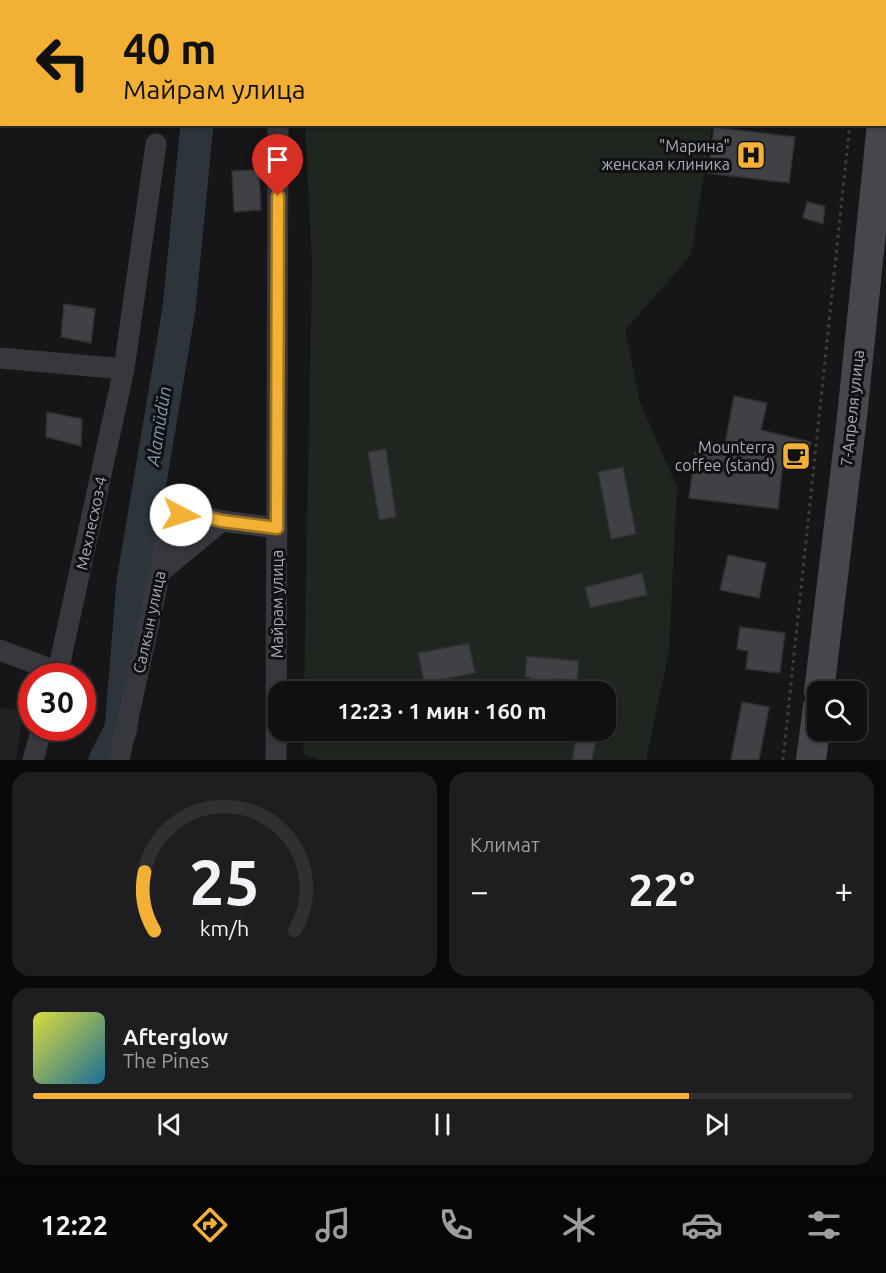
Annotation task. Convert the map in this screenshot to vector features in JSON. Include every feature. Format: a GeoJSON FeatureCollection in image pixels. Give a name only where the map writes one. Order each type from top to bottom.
{"type":"FeatureCollection","features":[{"type":"Feature","properties":{"kind":"main road","name":"7-Апреля улица"},"geometry":{"type":"LineString","coordinates":[[820,681],[852,417],[882,126]]}},
{"type":"Feature","properties":{"kind":"main road"},"geometry":{"type":"LineString","coordinates":[[811,760],[814,741]]}},
{"type":"Feature","properties":{"kind":"street","name":"Майрам улица"},"geometry":{"type":"LineString","coordinates":[[276,760],[278,126]]}},
{"type":"Feature","properties":{"kind":"street","name":"Мехлесхоз-4"},"geometry":{"type":"LineString","coordinates":[[60,663],[124,369],[156,144]]}},
{"type":"Feature","properties":{"kind":"street"},"geometry":{"type":"LineString","coordinates":[[0,358],[124,369]]}},
{"type":"Feature","properties":{"kind":"street","name":"Салкын улица"},"geometry":{"type":"LineString","coordinates":[[119,760],[160,572],[168,524],[181,515],[197,515],[222,521],[277,528]]}},
{"type":"Feature","properties":{"kind":"street"},"geometry":{"type":"LineString","coordinates":[[160,572],[222,521]]}},
{"type":"Feature","properties":{"kind":"street"},"geometry":{"type":"LineString","coordinates":[[0,650],[31,663]]}},
{"type":"Feature","properties":{"kind":"street"},"geometry":{"type":"LineString","coordinates":[[33,760],[38,741]]}},
{"type":"Feature","properties":{"kind":"path"},"geometry":{"type":"LineString","coordinates":[[783,760],[849,132],[842,126]]}},
{"type":"Feature","properties":{"kind":"shaded area"},"geometry":{"type":"Polygon","coordinates":[[[305,126],[712,126],[691,255],[625,330],[640,402],[677,487],[669,651],[646,760],[322,760],[303,754],[304,741],[616,741],[616,681],[304,681],[312,264],[305,126]]]}},
{"type":"Feature","properties":{"kind":"shaded area"},"geometry":{"type":"Polygon","coordinates":[[[0,708],[18,710],[19,741],[16,760],[0,760],[0,708]]]}},
{"type":"Feature","properties":{"kind":"building","name":"\"Марина\" женская клиника"},"geometry":{"type":"Polygon","coordinates":[[[714,127],[795,137],[789,183],[708,173],[714,127]]]}},
{"type":"Feature","properties":{"kind":"building"},"geometry":{"type":"Polygon","coordinates":[[[259,170],[261,210],[234,212],[232,171],[259,170]]]}},
{"type":"Feature","properties":{"kind":"building"},"geometry":{"type":"Polygon","coordinates":[[[807,202],[825,206],[823,224],[803,218],[807,202]]]}},
{"type":"Feature","properties":{"kind":"building"},"geometry":{"type":"Polygon","coordinates":[[[64,304],[95,309],[91,343],[61,337],[64,304]]]}},
{"type":"Feature","properties":{"kind":"building"},"geometry":{"type":"Polygon","coordinates":[[[734,396],[767,403],[761,430],[811,442],[807,459],[784,454],[778,509],[689,498],[695,452],[723,455],[734,396]]]}},
{"type":"Feature","properties":{"kind":"building"},"geometry":{"type":"Polygon","coordinates":[[[47,412],[82,419],[81,446],[46,437],[47,412]]]}},
{"type":"Feature","properties":{"kind":"building"},"geometry":{"type":"Polygon","coordinates":[[[386,449],[396,517],[379,520],[368,452],[386,449]]]}},
{"type":"Feature","properties":{"kind":"building"},"geometry":{"type":"Polygon","coordinates":[[[623,467],[636,534],[611,539],[598,472],[623,467]]]}},
{"type":"Feature","properties":{"kind":"building"},"geometry":{"type":"Polygon","coordinates":[[[728,555],[766,563],[759,598],[720,590],[728,555]]]}},
{"type":"Feature","properties":{"kind":"building"},"geometry":{"type":"Polygon","coordinates":[[[642,573],[647,595],[590,608],[585,587],[642,573]]]}},
{"type":"Feature","properties":{"kind":"building"},"geometry":{"type":"Polygon","coordinates":[[[740,627],[785,633],[780,673],[746,669],[748,651],[737,649],[740,627]]]}},
{"type":"Feature","properties":{"kind":"building"},"geometry":{"type":"Polygon","coordinates":[[[469,643],[475,673],[424,681],[418,653],[469,643]]]}},
{"type":"Feature","properties":{"kind":"building"},"geometry":{"type":"Polygon","coordinates":[[[527,656],[579,661],[577,681],[557,679],[557,681],[529,681],[530,677],[525,677],[527,656]]]}},
{"type":"Feature","properties":{"kind":"building"},"geometry":{"type":"Polygon","coordinates":[[[742,702],[769,707],[759,760],[731,760],[742,702]]]}},
{"type":"Feature","properties":{"kind":"building"},"geometry":{"type":"Polygon","coordinates":[[[575,741],[596,741],[592,760],[572,760],[575,741]]]}},
{"type":"Feature","properties":{"kind":"waterway","name":"Alamüdün"},"geometry":{"type":"LineString","coordinates":[[105,760],[121,729],[133,582],[179,309],[197,126]]}},
{"type":"Feature","properties":{"kind":"place","name":"\"Марина\" женская клиника"},"geometry":{"type":"Point","coordinates":[751,155]}},
{"type":"Feature","properties":{"kind":"place","name":"Mounterra coffee (stand)"},"geometry":{"type":"Point","coordinates":[796,456]}},
{"type":"Feature","properties":{"kind":"route"},"geometry":{"type":"LineString","coordinates":[[181,515],[197,515],[222,521],[277,528],[278,196]]}}]}
